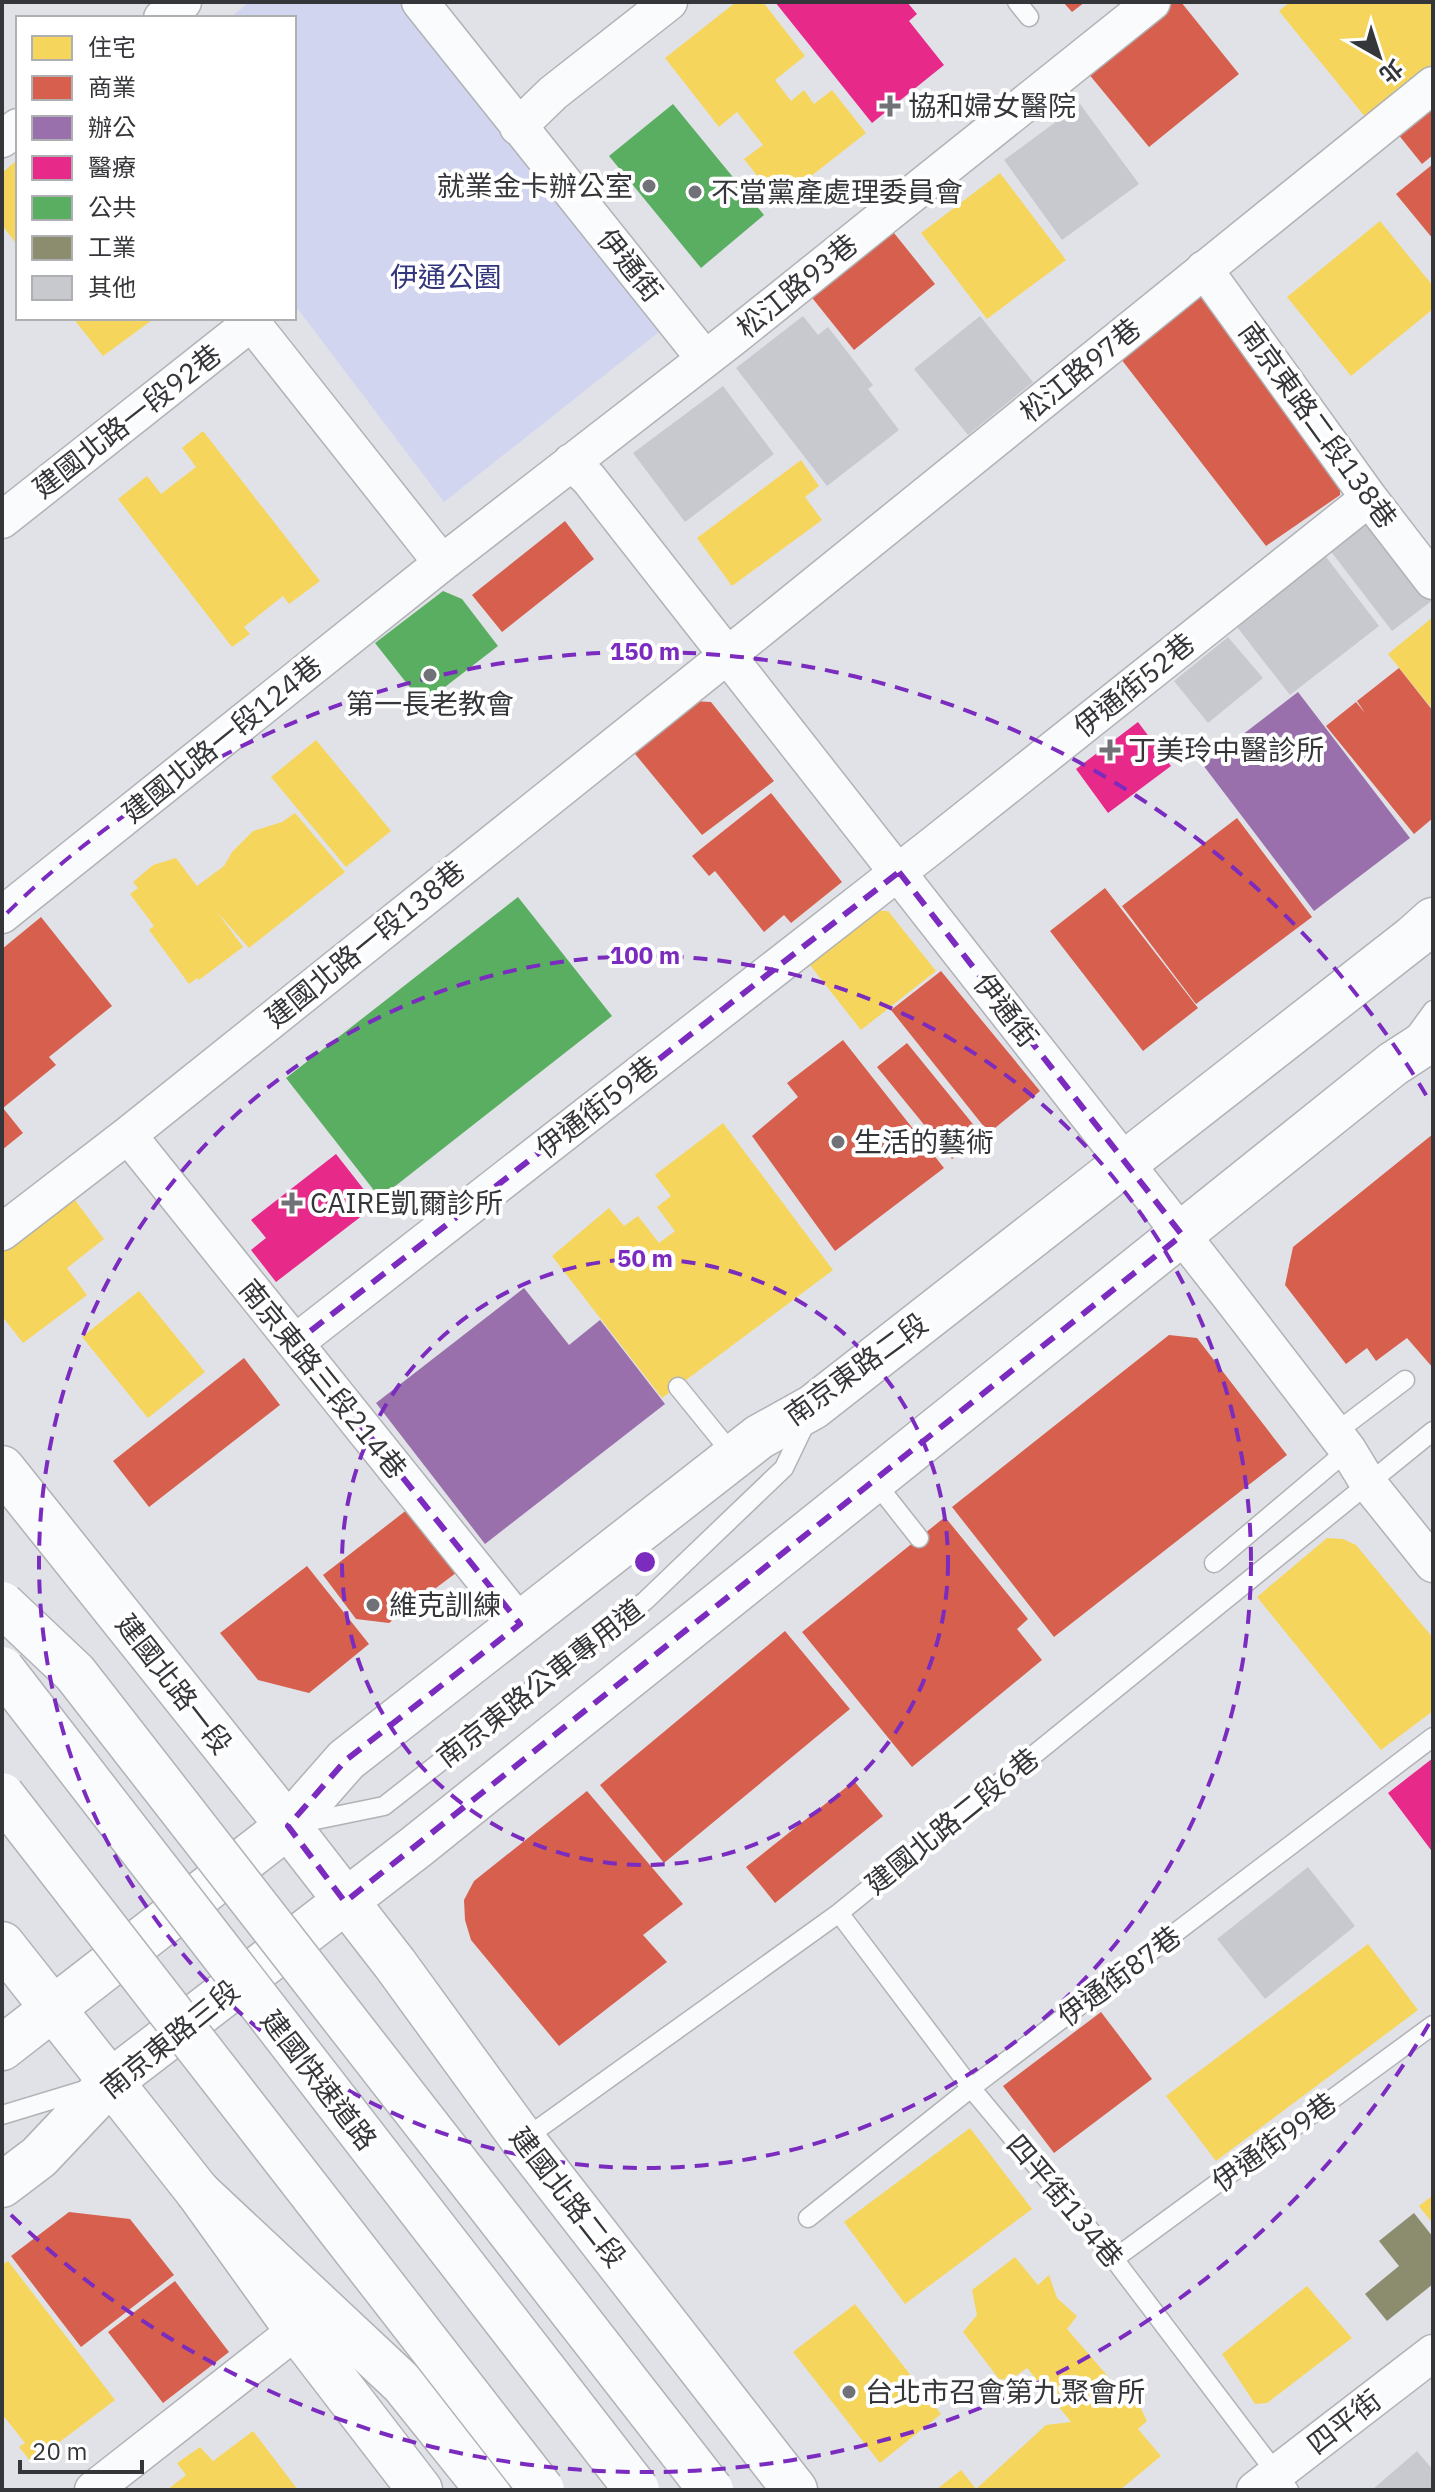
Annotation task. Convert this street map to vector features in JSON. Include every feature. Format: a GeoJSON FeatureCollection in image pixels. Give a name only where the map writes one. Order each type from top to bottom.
{"type":"FeatureCollection","features":[{"type":"Feature","properties":{"kind":"main road","name":"南京東路二段"},"geometry":{"type":"LineString","coordinates":[[288,1826],[346,1760],[759,1437],[813,1407],[1433,920]]}},
{"type":"Feature","properties":{"kind":"main road"},"geometry":{"type":"LineString","coordinates":[[345,1902],[875,1482],[1393,1064],[1433,1038]]}},
{"type":"Feature","properties":{"kind":"main road","name":"建國北路一段"},"geometry":{"type":"LineString","coordinates":[[2,1468],[288,1826],[345,1902]]}},
{"type":"Feature","properties":{"kind":"main road"},"geometry":{"type":"LineString","coordinates":[[2,1604],[75,1673],[711,2490]]}},
{"type":"Feature","properties":{"kind":"main road","name":"建國快速道路"},"geometry":{"type":"LineString","coordinates":[[2,1669],[637,2490]]}},
{"type":"Feature","properties":{"kind":"main road"},"geometry":{"type":"LineString","coordinates":[[2,1795],[542,2490]]}},
{"type":"Feature","properties":{"kind":"main road"},"geometry":{"type":"LineString","coordinates":[[2,2048],[288,1826]]}},
{"type":"Feature","properties":{"kind":"main road","name":"南京東路三段"},"geometry":{"type":"LineString","coordinates":[[2,2185],[39,2157],[110,2082],[345,1902]]}},
{"type":"Feature","properties":{"kind":"main road","name":"建國北路二段"},"geometry":{"type":"LineString","coordinates":[[345,1902],[395,1964],[523,2140],[795,2490]]}},
{"type":"Feature","properties":{"kind":"main road"},"geometry":{"type":"LineString","coordinates":[[2,1944],[198,2192],[297,2330],[420,2490]]}},
{"type":"Feature","properties":{"kind":"main road"},"geometry":{"type":"LineString","coordinates":[[198,2192],[403,2384],[488,2490]]}},
{"type":"Feature","properties":{"kind":"street"},"geometry":{"type":"LineString","coordinates":[[165,16],[183,2]]}},
{"type":"Feature","properties":{"kind":"street","name":"伊通街"},"geometry":{"type":"LineString","coordinates":[[420,2],[705,359]]}},
{"type":"Feature","properties":{"kind":"street"},"geometry":{"type":"LineString","coordinates":[[518,127],[553,93],[669,2]]}},
{"type":"Feature","properties":{"kind":"street","name":"松江路93巷"},"geometry":{"type":"LineString","coordinates":[[705,359],[1152,2]]}},
{"type":"Feature","properties":{"kind":"street","name":"松江路97巷"},"geometry":{"type":"LineString","coordinates":[[727,654],[1433,85]]}},
{"type":"Feature","properties":{"kind":"street","name":"南京東路二段138巷"},"geometry":{"type":"LineString","coordinates":[[1204,269],[1369,498],[1433,581]]}},
{"type":"Feature","properties":{"kind":"street"},"geometry":{"type":"LineString","coordinates":[[250,320],[442,563],[705,359]]}},
{"type":"Feature","properties":{"kind":"street","name":"建國北路一段92巷"},"geometry":{"type":"LineString","coordinates":[[2,520],[250,320]]}},
{"type":"Feature","properties":{"kind":"street","name":"伊通街"},"geometry":{"type":"LineString","coordinates":[[571,462],[589,479],[899,872],[1342,1442],[1368,1483],[1433,1564]]}},
{"type":"Feature","properties":{"kind":"street","name":"伊通街52巷"},"geometry":{"type":"LineString","coordinates":[[899,872],[1369,498]]}},
{"type":"Feature","properties":{"kind":"street","name":"建國北路一段124巷"},"geometry":{"type":"LineString","coordinates":[[2,915],[442,563]]}},
{"type":"Feature","properties":{"kind":"street","name":"建國北路一段138巷"},"geometry":{"type":"LineString","coordinates":[[2,1232],[128,1135],[727,654]]}},
{"type":"Feature","properties":{"kind":"street","name":"伊通街59巷"},"geometry":{"type":"LineString","coordinates":[[295,1343],[899,872]]}},
{"type":"Feature","properties":{"kind":"street","name":"南京東路三段214巷"},"geometry":{"type":"LineString","coordinates":[[128,1135],[520,1624]]}},
{"type":"Feature","properties":{"kind":"street"},"geometry":{"type":"LineString","coordinates":[[93,2490],[297,2330]]}},
{"type":"Feature","properties":{"kind":"street","name":"四平街"},"geometry":{"type":"LineString","coordinates":[[1273,2485],[1433,2353]]}},
{"type":"Feature","properties":{"kind":"lane"},"geometry":{"type":"LineString","coordinates":[[1017,2],[1029,17]]}},
{"type":"Feature","properties":{"kind":"lane"},"geometry":{"type":"LineString","coordinates":[[1393,1064],[1433,1010]]}},
{"type":"Feature","properties":{"kind":"lane"},"geometry":{"type":"LineString","coordinates":[[1214,1563],[1405,1380]]}},
{"type":"Feature","properties":{"kind":"lane"},"geometry":{"type":"LineString","coordinates":[[678,1387],[734,1456]]}},
{"type":"Feature","properties":{"kind":"lane","name":"南京東路公車專用道"},"geometry":{"type":"LineString","coordinates":[[288,1826],[384,1806],[645,1601],[784,1468],[813,1407]]}},
{"type":"Feature","properties":{"kind":"lane","name":"建國北路二段6巷"},"geometry":{"type":"LineString","coordinates":[[523,2140],[839,1913],[1433,1431]]}},
{"type":"Feature","properties":{"kind":"lane"},"geometry":{"type":"LineString","coordinates":[[875,1482],[919,1538]]}},
{"type":"Feature","properties":{"kind":"lane","name":"伊通街87巷"},"geometry":{"type":"LineString","coordinates":[[808,2218],[971,2088],[1433,1737]]}},
{"type":"Feature","properties":{"kind":"lane","name":"四平街134巷"},"geometry":{"type":"LineString","coordinates":[[839,1913],[971,2088],[1114,2259],[1273,2485]]}},
{"type":"Feature","properties":{"kind":"lane","name":"伊通街99巷"},"geometry":{"type":"LineString","coordinates":[[1114,2259],[1433,2025]]}},
{"type":"Feature","properties":{"kind":"lane"},"geometry":{"type":"LineString","coordinates":[[2,2115],[110,2082]]}},
{"type":"Feature","properties":{"kind":"highlighted area"},"geometry":{"type":"Polygon","coordinates":[[[899,872],[1182,1235],[345,1902],[288,1826],[346,1760],[520,1624],[295,1343],[899,872]]]}},
{"type":"Feature","properties":{"kind":"green space","name":"伊通公園"},"geometry":{"type":"Polygon","coordinates":[[[249,2],[401,2],[505,127],[659,332],[444,502],[296,307],[296,16],[232,16],[249,2]]]}},
{"type":"Feature","properties":{"kind":"building: 住宅"},"geometry":{"type":"Polygon","coordinates":[[[736,2],[763,2],[805,56],[775,80],[791,101],[804,90],[814,104],[832,90],[866,133],[778,202],[744,159],[763,145],[737,112],[719,127],[665,58],[736,2]]]}},
{"type":"Feature","properties":{"kind":"building: 住宅"},"geometry":{"type":"Polygon","coordinates":[[[1290,2],[1433,2],[1433,63],[1366,118],[1279,11],[1290,2]]]}},
{"type":"Feature","properties":{"kind":"building: 住宅"},"geometry":{"type":"Polygon","coordinates":[[[16,161],[16,243],[2,225],[2,173],[16,161]]]}},
{"type":"Feature","properties":{"kind":"building: 住宅"},"geometry":{"type":"Polygon","coordinates":[[[1000,173],[1066,260],[987,319],[921,233],[1000,173]]]}},
{"type":"Feature","properties":{"kind":"building: 住宅"},"geometry":{"type":"Polygon","coordinates":[[[1380,221],[1433,286],[1433,309],[1351,376],[1287,297],[1380,221]]]}},
{"type":"Feature","properties":{"kind":"building: 住宅"},"geometry":{"type":"Polygon","coordinates":[[[75,320],[152,320],[103,356],[75,320]]]}},
{"type":"Feature","properties":{"kind":"building: 住宅"},"geometry":{"type":"Polygon","coordinates":[[[203,431],[320,581],[289,604],[283,596],[244,627],[250,634],[232,647],[118,499],[147,476],[161,494],[196,467],[182,448],[203,431]]]}},
{"type":"Feature","properties":{"kind":"building: 住宅"},"geometry":{"type":"Polygon","coordinates":[[[801,460],[819,486],[805,497],[822,520],[732,586],[697,538],[801,460]]]}},
{"type":"Feature","properties":{"kind":"building: 住宅"},"geometry":{"type":"Polygon","coordinates":[[[1433,617],[1433,710],[1388,654],[1433,617]]]}},
{"type":"Feature","properties":{"kind":"building: 住宅"},"geometry":{"type":"Polygon","coordinates":[[[316,740],[391,831],[346,867],[271,777],[316,740]]]}},
{"type":"Feature","properties":{"kind":"building: 住宅"},"geometry":{"type":"Polygon","coordinates":[[[295,813],[345,872],[249,948],[217,912],[243,947],[189,984],[149,930],[154,926],[130,894],[138,888],[133,882],[153,865],[176,858],[197,886],[224,866],[232,852],[253,831],[282,822],[295,813]]]}},
{"type":"Feature","properties":{"kind":"building: 住宅"},"geometry":{"type":"Polygon","coordinates":[[[856,910],[888,911],[936,971],[861,1030],[802,955],[856,910]]]}},
{"type":"Feature","properties":{"kind":"building: 住宅"},"geometry":{"type":"Polygon","coordinates":[[[723,1123],[833,1270],[662,1398],[552,1256],[609,1208],[624,1226],[638,1216],[659,1243],[675,1231],[657,1207],[671,1196],[655,1175],[723,1123]]]}},
{"type":"Feature","properties":{"kind":"building: 住宅"},"geometry":{"type":"Polygon","coordinates":[[[72,1196],[104,1239],[67,1268],[87,1295],[23,1343],[2,1316],[2,1238],[72,1196]]]}},
{"type":"Feature","properties":{"kind":"building: 住宅"},"geometry":{"type":"Polygon","coordinates":[[[139,1291],[205,1372],[148,1418],[82,1337],[139,1291]]]}},
{"type":"Feature","properties":{"kind":"building: 住宅"},"geometry":{"type":"Polygon","coordinates":[[[1327,1538],[1343,1539],[1356,1545],[1433,1638],[1433,1711],[1381,1750],[1257,1597],[1327,1538]]]}},
{"type":"Feature","properties":{"kind":"building: 住宅"},"geometry":{"type":"Polygon","coordinates":[[[1368,1944],[1418,2010],[1216,2161],[1166,2096],[1368,1944]]]}},
{"type":"Feature","properties":{"kind":"building: 住宅"},"geometry":{"type":"Polygon","coordinates":[[[970,2128],[1032,2209],[905,2304],[844,2222],[970,2128]]]}},
{"type":"Feature","properties":{"kind":"building: 住宅"},"geometry":{"type":"Polygon","coordinates":[[[1433,2195],[1433,2224],[1419,2206],[1433,2195]]]}},
{"type":"Feature","properties":{"kind":"building: 住宅"},"geometry":{"type":"Polygon","coordinates":[[[1015,2257],[1038,2285],[1049,2275],[1057,2298],[1077,2316],[1067,2329],[1112,2381],[1134,2394],[1147,2421],[1138,2429],[1161,2456],[1120,2490],[936,2490],[961,2470],[976,2489],[1046,2425],[1071,2422],[1027,2368],[1010,2380],[999,2379],[963,2332],[977,2315],[972,2290],[1015,2257]]]}},
{"type":"Feature","properties":{"kind":"building: 住宅"},"geometry":{"type":"Polygon","coordinates":[[[8,2261],[115,2400],[32,2463],[19,2447],[25,2443],[2,2414],[2,2265],[8,2261]]]}},
{"type":"Feature","properties":{"kind":"building: 住宅"},"geometry":{"type":"Polygon","coordinates":[[[1307,2286],[1352,2338],[1267,2403],[1255,2404],[1222,2354],[1307,2286]]]}},
{"type":"Feature","properties":{"kind":"building: 住宅"},"geometry":{"type":"Polygon","coordinates":[[[855,2304],[941,2414],[880,2463],[793,2352],[855,2304]]]}},
{"type":"Feature","properties":{"kind":"building: 住宅"},"geometry":{"type":"Polygon","coordinates":[[[253,2431],[298,2490],[167,2490],[186,2475],[177,2463],[200,2447],[213,2461],[253,2431]]]}},
{"type":"Feature","properties":{"kind":"building: 商業"},"geometry":{"type":"Polygon","coordinates":[[[1063,2],[1085,2],[1072,12],[1063,2]]]}},
{"type":"Feature","properties":{"kind":"building: 商業"},"geometry":{"type":"Polygon","coordinates":[[[1163,2],[1181,2],[1239,74],[1149,147],[1083,67],[1163,2]]]}},
{"type":"Feature","properties":{"kind":"building: 商業"},"geometry":{"type":"Polygon","coordinates":[[[1433,95],[1433,155],[1422,164],[1393,128],[1433,95]]]}},
{"type":"Feature","properties":{"kind":"building: 商業"},"geometry":{"type":"Polygon","coordinates":[[[1433,164],[1433,239],[1396,194],[1433,164]]]}},
{"type":"Feature","properties":{"kind":"building: 商業"},"geometry":{"type":"Polygon","coordinates":[[[890,228],[935,284],[854,350],[809,294],[890,228]]]}},
{"type":"Feature","properties":{"kind":"building: 商業"},"geometry":{"type":"Polygon","coordinates":[[[1194,289],[1341,474],[1340,495],[1266,546],[1114,350],[1194,289]]]}},
{"type":"Feature","properties":{"kind":"building: 商業"},"geometry":{"type":"Polygon","coordinates":[[[565,521],[594,559],[502,632],[472,595],[565,521]]]}},
{"type":"Feature","properties":{"kind":"building: 商業"},"geometry":{"type":"Polygon","coordinates":[[[1399,668],[1433,711],[1433,818],[1414,834],[1326,726],[1356,702],[1365,713],[1357,701],[1399,668]]]}},
{"type":"Feature","properties":{"kind":"building: 商業"},"geometry":{"type":"Polygon","coordinates":[[[693,701],[711,702],[774,781],[702,835],[631,749],[693,701]]]}},
{"type":"Feature","properties":{"kind":"building: 商業"},"geometry":{"type":"Polygon","coordinates":[[[771,793],[842,882],[791,923],[784,915],[764,932],[715,871],[709,876],[692,856],[771,793]]]}},
{"type":"Feature","properties":{"kind":"building: 商業"},"geometry":{"type":"Polygon","coordinates":[[[1237,818],[1312,917],[1196,1004],[1122,906],[1237,818]]]}},
{"type":"Feature","properties":{"kind":"building: 商業"},"geometry":{"type":"Polygon","coordinates":[[[1105,888],[1198,1008],[1143,1051],[1050,931],[1105,888]]]}},
{"type":"Feature","properties":{"kind":"building: 商業"},"geometry":{"type":"Polygon","coordinates":[[[41,917],[112,1006],[49,1057],[56,1065],[3,1108],[23,1133],[2,1150],[2,949],[41,917]]]}},
{"type":"Feature","properties":{"kind":"building: 商業"},"geometry":{"type":"Polygon","coordinates":[[[941,971],[1040,1091],[989,1133],[891,1010],[941,971]]]}},
{"type":"Feature","properties":{"kind":"building: 商業"},"geometry":{"type":"Polygon","coordinates":[[[843,1040],[944,1168],[835,1251],[752,1136],[798,1097],[787,1083],[843,1040]]]}},
{"type":"Feature","properties":{"kind":"building: 商業"},"geometry":{"type":"Polygon","coordinates":[[[907,1043],[981,1134],[952,1159],[877,1067],[907,1043]]]}},
{"type":"Feature","properties":{"kind":"building: 商業"},"geometry":{"type":"Polygon","coordinates":[[[1433,1134],[1433,1368],[1407,1338],[1376,1361],[1367,1348],[1346,1364],[1285,1285],[1293,1247],[1433,1134]]]}},
{"type":"Feature","properties":{"kind":"building: 商業"},"geometry":{"type":"Polygon","coordinates":[[[1169,1335],[1197,1338],[1287,1455],[1054,1637],[952,1507],[1169,1335]]]}},
{"type":"Feature","properties":{"kind":"building: 商業"},"geometry":{"type":"Polygon","coordinates":[[[244,1358],[280,1405],[149,1507],[113,1461],[244,1358]]]}},
{"type":"Feature","properties":{"kind":"building: 商業"},"geometry":{"type":"Polygon","coordinates":[[[408,1509],[456,1573],[389,1623],[356,1619],[323,1575],[408,1509]]]}},
{"type":"Feature","properties":{"kind":"building: 商業"},"geometry":{"type":"Polygon","coordinates":[[[945,1517],[1028,1619],[1017,1629],[1042,1660],[912,1767],[802,1632],[945,1517]]]}},
{"type":"Feature","properties":{"kind":"building: 商業"},"geometry":{"type":"Polygon","coordinates":[[[307,1566],[369,1644],[309,1693],[258,1680],[220,1633],[307,1566]]]}},
{"type":"Feature","properties":{"kind":"building: 商業"},"geometry":{"type":"Polygon","coordinates":[[[785,1631],[850,1709],[664,1863],[600,1785],[785,1631]]]}},
{"type":"Feature","properties":{"kind":"building: 商業"},"geometry":{"type":"Polygon","coordinates":[[[854,1781],[883,1816],[775,1903],[746,1867],[854,1781]]]}},
{"type":"Feature","properties":{"kind":"building: 商業"},"geometry":{"type":"Polygon","coordinates":[[[587,1791],[683,1904],[643,1935],[667,1962],[559,2046],[471,1940],[465,1920],[464,1900],[474,1881],[587,1791]]]}},
{"type":"Feature","properties":{"kind":"building: 商業"},"geometry":{"type":"Polygon","coordinates":[[[1101,2012],[1152,2079],[1054,2153],[1003,2086],[1101,2012]]]}},
{"type":"Feature","properties":{"kind":"building: 商業"},"geometry":{"type":"Polygon","coordinates":[[[69,2212],[130,2219],[174,2275],[81,2347],[11,2256],[69,2212]]]}},
{"type":"Feature","properties":{"kind":"building: 商業"},"geometry":{"type":"Polygon","coordinates":[[[175,2281],[229,2352],[163,2403],[108,2332],[175,2281]]]}},
{"type":"Feature","properties":{"kind":"building: 辦公"},"geometry":{"type":"Polygon","coordinates":[[[1298,692],[1410,838],[1314,911],[1203,765],[1298,692]]]}},
{"type":"Feature","properties":{"kind":"building: 辦公"},"geometry":{"type":"Polygon","coordinates":[[[524,1288],[569,1345],[600,1320],[665,1404],[485,1544],[376,1403],[524,1288]]]}},
{"type":"Feature","properties":{"kind":"building: 醫療","name":"協和婦女醫院"},"geometry":{"type":"Polygon","coordinates":[[[775,2],[907,2],[917,14],[909,21],[944,65],[872,123],[775,2]]]}},
{"type":"Feature","properties":{"kind":"building: 醫療"},"geometry":{"type":"Polygon","coordinates":[[[1138,722],[1171,766],[1108,813],[1076,769],[1138,722]]]}},
{"type":"Feature","properties":{"kind":"building: 醫療"},"geometry":{"type":"Polygon","coordinates":[[[336,1154],[376,1205],[276,1282],[251,1250],[266,1238],[251,1220],[336,1154]]]}},
{"type":"Feature","properties":{"kind":"building: 醫療"},"geometry":{"type":"Polygon","coordinates":[[[1433,1758],[1433,1848],[1431,1850],[1388,1793],[1433,1758]]]}},
{"type":"Feature","properties":{"kind":"building: 公共"},"geometry":{"type":"Polygon","coordinates":[[[673,104],[764,215],[701,268],[609,156],[673,104]]]}},
{"type":"Feature","properties":{"kind":"building: 公共","name":"第一長老教會"},"geometry":{"type":"Polygon","coordinates":[[[443,591],[462,599],[498,646],[423,704],[375,643],[443,591]]]}},
{"type":"Feature","properties":{"kind":"building: 公共"},"geometry":{"type":"Polygon","coordinates":[[[518,897],[612,1016],[380,1198],[286,1078],[518,897]]]}},
{"type":"Feature","properties":{"kind":"building: 工業"},"geometry":{"type":"Polygon","coordinates":[[[1414,2213],[1433,2237],[1433,2284],[1387,2321],[1365,2294],[1399,2266],[1379,2241],[1414,2213]]]}},
{"type":"Feature","properties":{"kind":"building: 其他"},"geometry":{"type":"Polygon","coordinates":[[[1080,104],[1139,184],[1062,240],[1004,160],[1080,104]]]}},
{"type":"Feature","properties":{"kind":"building: 其他"},"geometry":{"type":"Polygon","coordinates":[[[803,316],[818,335],[828,327],[873,385],[868,389],[899,430],[827,486],[736,368],[803,316]]]}},
{"type":"Feature","properties":{"kind":"building: 其他"},"geometry":{"type":"Polygon","coordinates":[[[980,316],[1033,382],[968,435],[914,369],[980,316]]]}},
{"type":"Feature","properties":{"kind":"building: 其他"},"geometry":{"type":"Polygon","coordinates":[[[723,386],[774,454],[685,522],[633,453],[723,386]]]}},
{"type":"Feature","properties":{"kind":"building: 其他"},"geometry":{"type":"Polygon","coordinates":[[[1368,512],[1433,597],[1392,631],[1326,545],[1368,512]]]}},
{"type":"Feature","properties":{"kind":"building: 其他"},"geometry":{"type":"Polygon","coordinates":[[[1320,549],[1379,626],[1290,695],[1230,618],[1320,549]]]}},
{"type":"Feature","properties":{"kind":"building: 其他"},"geometry":{"type":"Polygon","coordinates":[[[1228,637],[1263,678],[1208,723],[1174,681],[1228,637]]]}},
{"type":"Feature","properties":{"kind":"building: 其他"},"geometry":{"type":"Polygon","coordinates":[[[1308,1867],[1355,1926],[1265,1999],[1217,1939],[1308,1867]]]}},
{"type":"Feature","properties":{"kind":"building: 其他"},"geometry":{"type":"Polygon","coordinates":[[[1417,2451],[1433,2470],[1433,2490],[1372,2490],[1417,2451]]]}},
{"type":"Feature","properties":{"kind":"place","name":"協和婦女醫院"},"geometry":{"type":"Point","coordinates":[890,106]}},
{"type":"Feature","properties":{"kind":"place","name":"就業金卡辦公室"},"geometry":{"type":"Point","coordinates":[649,186]}},
{"type":"Feature","properties":{"kind":"place","name":"不當黨產處理委員會"},"geometry":{"type":"Point","coordinates":[695,192]}},
{"type":"Feature","properties":{"kind":"place","name":"第一長老教會"},"geometry":{"type":"Point","coordinates":[430,675]}},
{"type":"Feature","properties":{"kind":"place","name":"丁美玲中醫診所"},"geometry":{"type":"Point","coordinates":[1110,750]}},
{"type":"Feature","properties":{"kind":"place","name":"生活的藝術"},"geometry":{"type":"Point","coordinates":[838,1142]}},
{"type":"Feature","properties":{"kind":"place","name":"CAIRE凱爾診所"},"geometry":{"type":"Point","coordinates":[292,1203]}},
{"type":"Feature","properties":{"kind":"place","name":"維克訓練"},"geometry":{"type":"Point","coordinates":[373,1605]}},
{"type":"Feature","properties":{"kind":"place","name":"台北市召會第九聚會所"},"geometry":{"type":"Point","coordinates":[849,2392]}}]}
